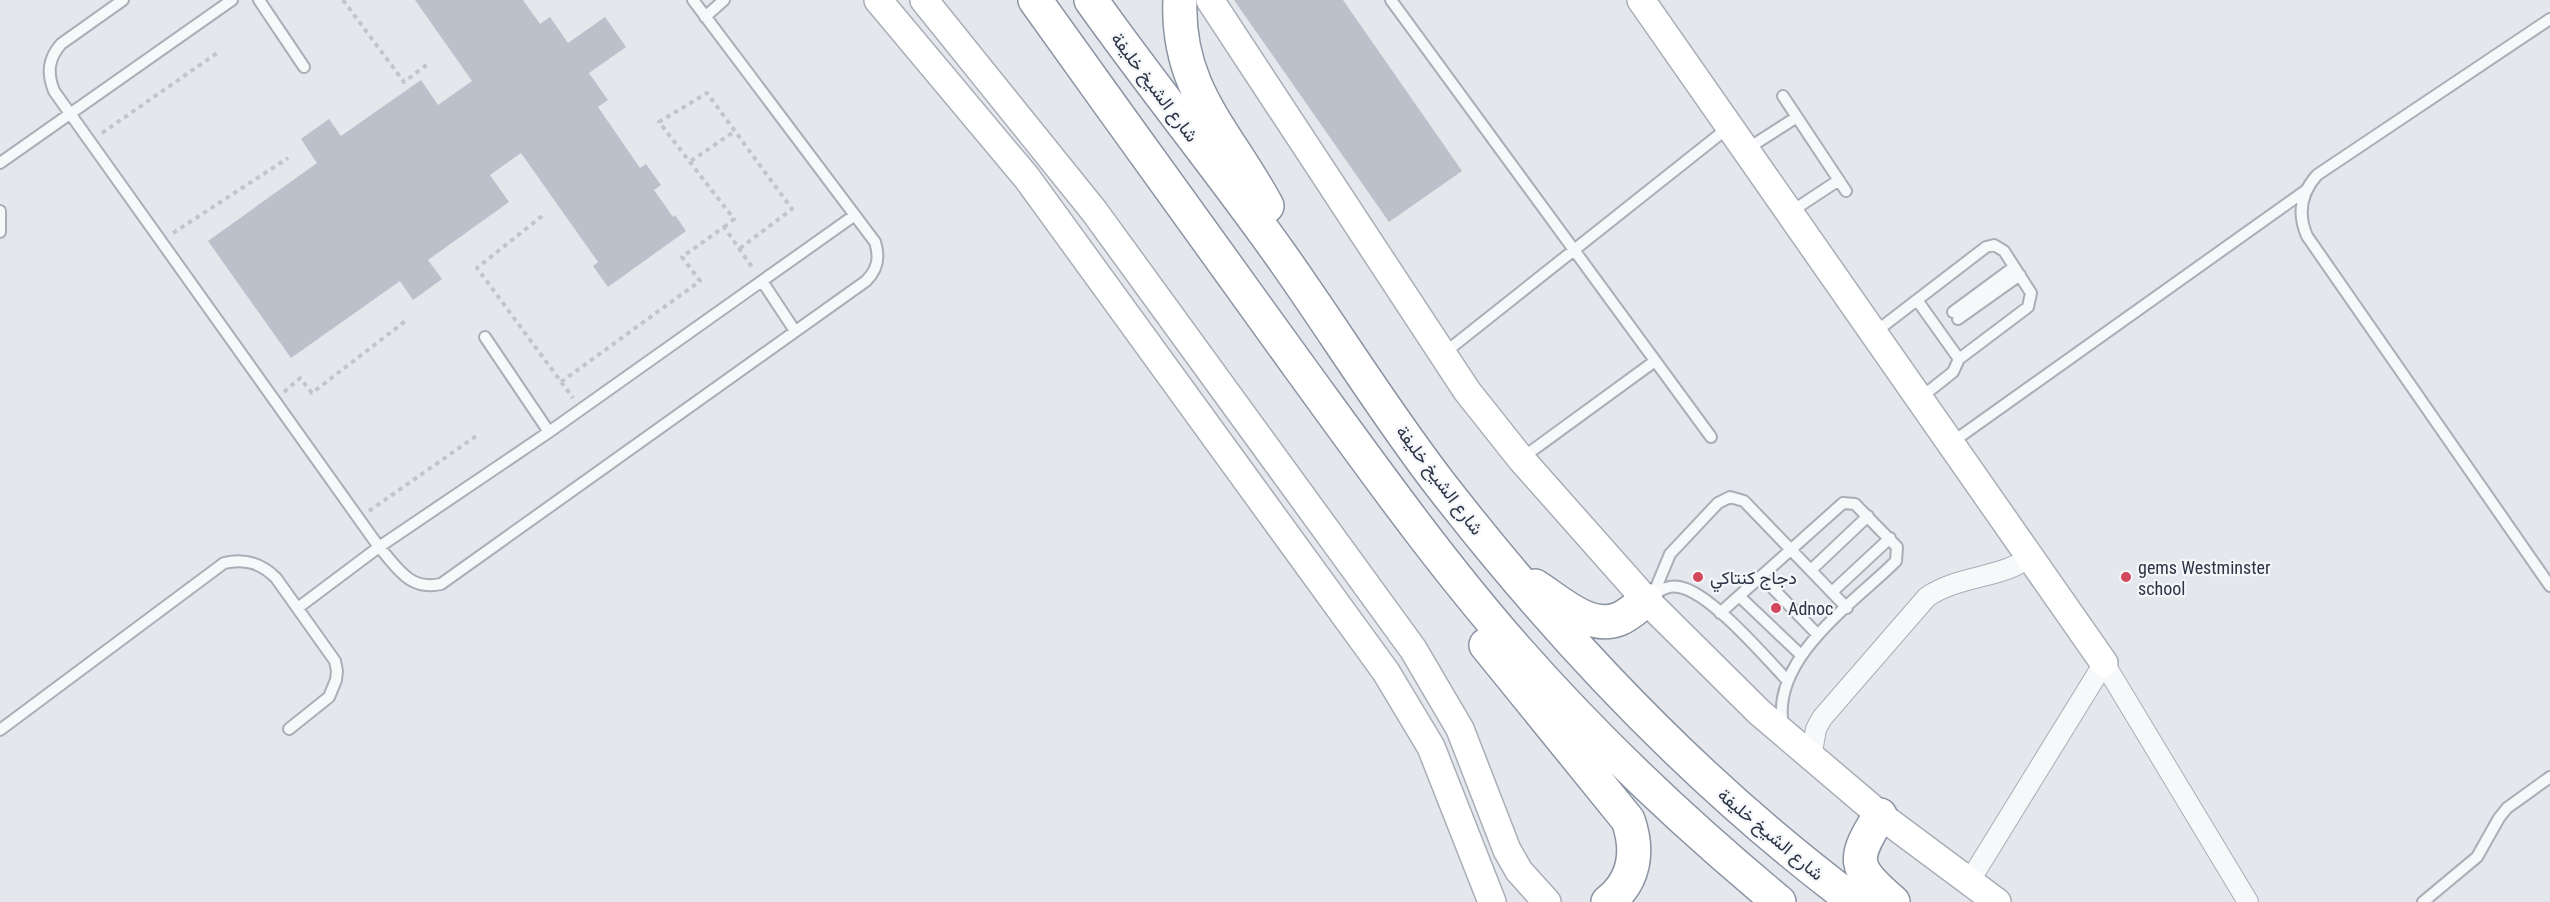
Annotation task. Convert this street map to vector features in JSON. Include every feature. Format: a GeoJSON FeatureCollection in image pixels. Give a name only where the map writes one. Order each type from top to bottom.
{"type":"FeatureCollection","features":[{"type":"Feature","properties":{"kind":"highway"},"geometry":{"type":"LineString","coordinates":[[1035,0],[1340,423],[1454,576],[1579,718],[1687,822],[1779,902]]}},
{"type":"Feature","properties":{"kind":"highway","name":"شارع الشيخ خليفة"},"geometry":{"type":"LineString","coordinates":[[1091,0],[1278,251],[1438,481],[1554,625],[1634,710],[1768,833],[1854,902]]}},
{"type":"Feature","properties":{"kind":"highway"},"geometry":{"type":"LineString","coordinates":[[1180,0],[1181,42],[1190,76],[1206,108],[1268,207],[1277,236],[1278,251]]}},
{"type":"Feature","properties":{"kind":"highway"},"geometry":{"type":"LineString","coordinates":[[1504,565],[1588,619],[1610,621],[1621,618],[1650,597]]}},
{"type":"Feature","properties":{"kind":"highway"},"geometry":{"type":"LineString","coordinates":[[1454,576],[1483,640],[1496,660],[1628,820],[1635,847],[1634,861],[1623,887],[1608,902]]}},
{"type":"Feature","properties":{"kind":"highway"},"geometry":{"type":"LineString","coordinates":[[1881,815],[1865,839],[1860,859],[1866,878],[1893,902]]}},
{"type":"Feature","properties":{"kind":"street"},"geometry":{"type":"LineString","coordinates":[[878,0],[1027,178],[1403,697],[1431,747],[1492,902]]}},
{"type":"Feature","properties":{"kind":"street"},"geometry":{"type":"LineString","coordinates":[[924,0],[1094,211],[1424,666],[1460,729],[1508,850],[1519,871],[1547,902]]}},
{"type":"Feature","properties":{"kind":"street"},"geometry":{"type":"LineString","coordinates":[[1210,0],[1467,391],[1521,459],[1650,597],[1701,657],[1812,758],[1881,815],[1997,902]]}},
{"type":"Feature","properties":{"kind":"street"},"geometry":{"type":"LineString","coordinates":[[1641,0],[2104,663],[2248,902]]}},
{"type":"Feature","properties":{"kind":"street"},"geometry":{"type":"LineString","coordinates":[[1027,178],[1078,223],[1087,225],[1091,222],[1094,211]]}},
{"type":"Feature","properties":{"kind":"street"},"geometry":{"type":"LineString","coordinates":[[1812,758],[1816,729],[1822,718],[1918,606],[1949,584],[2009,569],[2030,556]]}},
{"type":"Feature","properties":{"kind":"street"},"geometry":{"type":"LineString","coordinates":[[1969,882],[2104,663]]}},
{"type":"Feature","properties":{"kind":"lane"},"geometry":{"type":"LineString","coordinates":[[123,0],[61,44],[50,60],[50,80],[54,92],[357,518],[379,547],[413,583],[422,586],[441,584],[795,331],[873,274],[877,266],[878,250],[875,242],[693,0]]}},
{"type":"Feature","properties":{"kind":"lane"},"geometry":{"type":"LineString","coordinates":[[0,163],[232,0]]}},
{"type":"Feature","properties":{"kind":"lane"},"geometry":{"type":"LineString","coordinates":[[260,0],[304,67]]}},
{"type":"Feature","properties":{"kind":"lane"},"geometry":{"type":"LineString","coordinates":[[705,17],[724,0]]}},
{"type":"Feature","properties":{"kind":"lane"},"geometry":{"type":"LineString","coordinates":[[1391,0],[1712,438]]}},
{"type":"Feature","properties":{"kind":"lane"},"geometry":{"type":"LineString","coordinates":[[1950,444],[2305,191],[2317,174],[2550,19]]}},
{"type":"Feature","properties":{"kind":"lane"},"geometry":{"type":"LineString","coordinates":[[1783,96],[1846,191]]}},
{"type":"Feature","properties":{"kind":"lane"},"geometry":{"type":"LineString","coordinates":[[1745,151],[1797,117]]}},
{"type":"Feature","properties":{"kind":"lane"},"geometry":{"type":"LineString","coordinates":[[1443,354],[1729,127]]}},
{"type":"Feature","properties":{"kind":"lane"},"geometry":{"type":"LineString","coordinates":[[1789,213],[1839,180]]}},
{"type":"Feature","properties":{"kind":"lane"},"geometry":{"type":"LineString","coordinates":[[2305,191],[2301,218],[2307,236],[2550,586]]}},
{"type":"Feature","properties":{"kind":"lane"},"geometry":{"type":"LineString","coordinates":[[0,211],[0,232]]}},
{"type":"Feature","properties":{"kind":"lane"},"geometry":{"type":"LineString","coordinates":[[298,607],[379,547],[549,432],[855,215]]}},
{"type":"Feature","properties":{"kind":"lane"},"geometry":{"type":"LineString","coordinates":[[1873,334],[1990,245],[2001,248],[2017,271],[2031,293],[2028,307],[1959,359],[1953,372],[1918,399]]}},
{"type":"Feature","properties":{"kind":"lane"},"geometry":{"type":"LineString","coordinates":[[1956,316],[2017,271]]}},
{"type":"Feature","properties":{"kind":"lane"},"geometry":{"type":"LineString","coordinates":[[762,282],[795,331]]}},
{"type":"Feature","properties":{"kind":"lane"},"geometry":{"type":"LineString","coordinates":[[1917,300],[1959,359]]}},
{"type":"Feature","properties":{"kind":"lane"},"geometry":{"type":"LineString","coordinates":[[485,337],[549,432]]}},
{"type":"Feature","properties":{"kind":"lane"},"geometry":{"type":"LineString","coordinates":[[1521,459],[1655,361]]}},
{"type":"Feature","properties":{"kind":"lane"},"geometry":{"type":"LineString","coordinates":[[1650,597],[1670,554],[1724,499],[1730,497],[1744,501],[1847,608]]}},
{"type":"Feature","properties":{"kind":"lane"},"geometry":{"type":"LineString","coordinates":[[1720,613],[1843,503],[1855,504],[1890,538],[1898,552],[1896,561],[1818,635],[1801,655],[1788,681],[1782,708],[1785,735]]}},
{"type":"Feature","properties":{"kind":"lane"},"geometry":{"type":"LineString","coordinates":[[1811,570],[1868,516]]}},
{"type":"Feature","properties":{"kind":"lane"},"geometry":{"type":"LineString","coordinates":[[1832,592],[1890,538]]}},
{"type":"Feature","properties":{"kind":"lane"},"geometry":{"type":"LineString","coordinates":[[0,730],[225,563],[245,560],[264,567],[276,578],[335,662],[336,680],[329,697],[289,729]]}},
{"type":"Feature","properties":{"kind":"lane"},"geometry":{"type":"LineString","coordinates":[[1761,576],[1818,635]]}},
{"type":"Feature","properties":{"kind":"lane"},"geometry":{"type":"LineString","coordinates":[[1650,597],[1665,587],[1680,587],[1688,590],[1720,613],[1788,681]]}},
{"type":"Feature","properties":{"kind":"lane"},"geometry":{"type":"LineString","coordinates":[[1739,596],[1801,655]]}},
{"type":"Feature","properties":{"kind":"lane"},"geometry":{"type":"LineString","coordinates":[[2423,902],[2477,857],[2507,808],[2550,777]]}},
{"type":"Feature","properties":{"kind":"path"},"geometry":{"type":"LineString","coordinates":[[343,0],[404,82],[429,63]]}},
{"type":"Feature","properties":{"kind":"path"},"geometry":{"type":"LineString","coordinates":[[90,142],[220,51]]}},
{"type":"Feature","properties":{"kind":"path"},"geometry":{"type":"LineString","coordinates":[[561,382],[700,281],[682,257],[734,219],[659,122],[707,93],[792,209],[739,249]]}},
{"type":"Feature","properties":{"kind":"path"},"geometry":{"type":"LineString","coordinates":[[691,162],[735,131]]}},
{"type":"Feature","properties":{"kind":"path"},"geometry":{"type":"LineString","coordinates":[[160,241],[288,158]]}},
{"type":"Feature","properties":{"kind":"path"},"geometry":{"type":"LineString","coordinates":[[542,216],[477,268],[581,409]]}},
{"type":"Feature","properties":{"kind":"path"},"geometry":{"type":"LineString","coordinates":[[724,227],[762,282]]}},
{"type":"Feature","properties":{"kind":"path"},"geometry":{"type":"LineString","coordinates":[[273,400],[300,378],[312,393],[408,319]]}},
{"type":"Feature","properties":{"kind":"path"},"geometry":{"type":"LineString","coordinates":[[357,518],[479,434]]}},
{"type":"Feature","properties":{"kind":"building"},"geometry":{"type":"Polygon","coordinates":[[[415,0],[523,0],[540,24],[550,17],[568,43],[605,17],[626,47],[589,73],[608,100],[598,107],[640,168],[646,164],[661,185],[654,190],[686,231],[608,287],[593,266],[598,262],[521,153],[490,175],[509,202],[428,260],[442,279],[413,300],[400,281],[291,358],[208,241],[317,163],[301,139],[329,119],[341,136],[421,80],[438,105],[472,81],[415,0]]]}},
{"type":"Feature","properties":{"kind":"building"},"geometry":{"type":"Polygon","coordinates":[[[1234,0],[1343,0],[1462,171],[1389,222],[1234,0]]]}},
{"type":"Feature","properties":{"kind":"place","name":"دجاج كنتاكي"},"geometry":{"type":"Point","coordinates":[1698,577]}},
{"type":"Feature","properties":{"kind":"place","name":"gems Westminster school"},"geometry":{"type":"Point","coordinates":[2126,577]}},
{"type":"Feature","properties":{"kind":"place","name":"Adnoc"},"geometry":{"type":"Point","coordinates":[1776,608]}}]}
